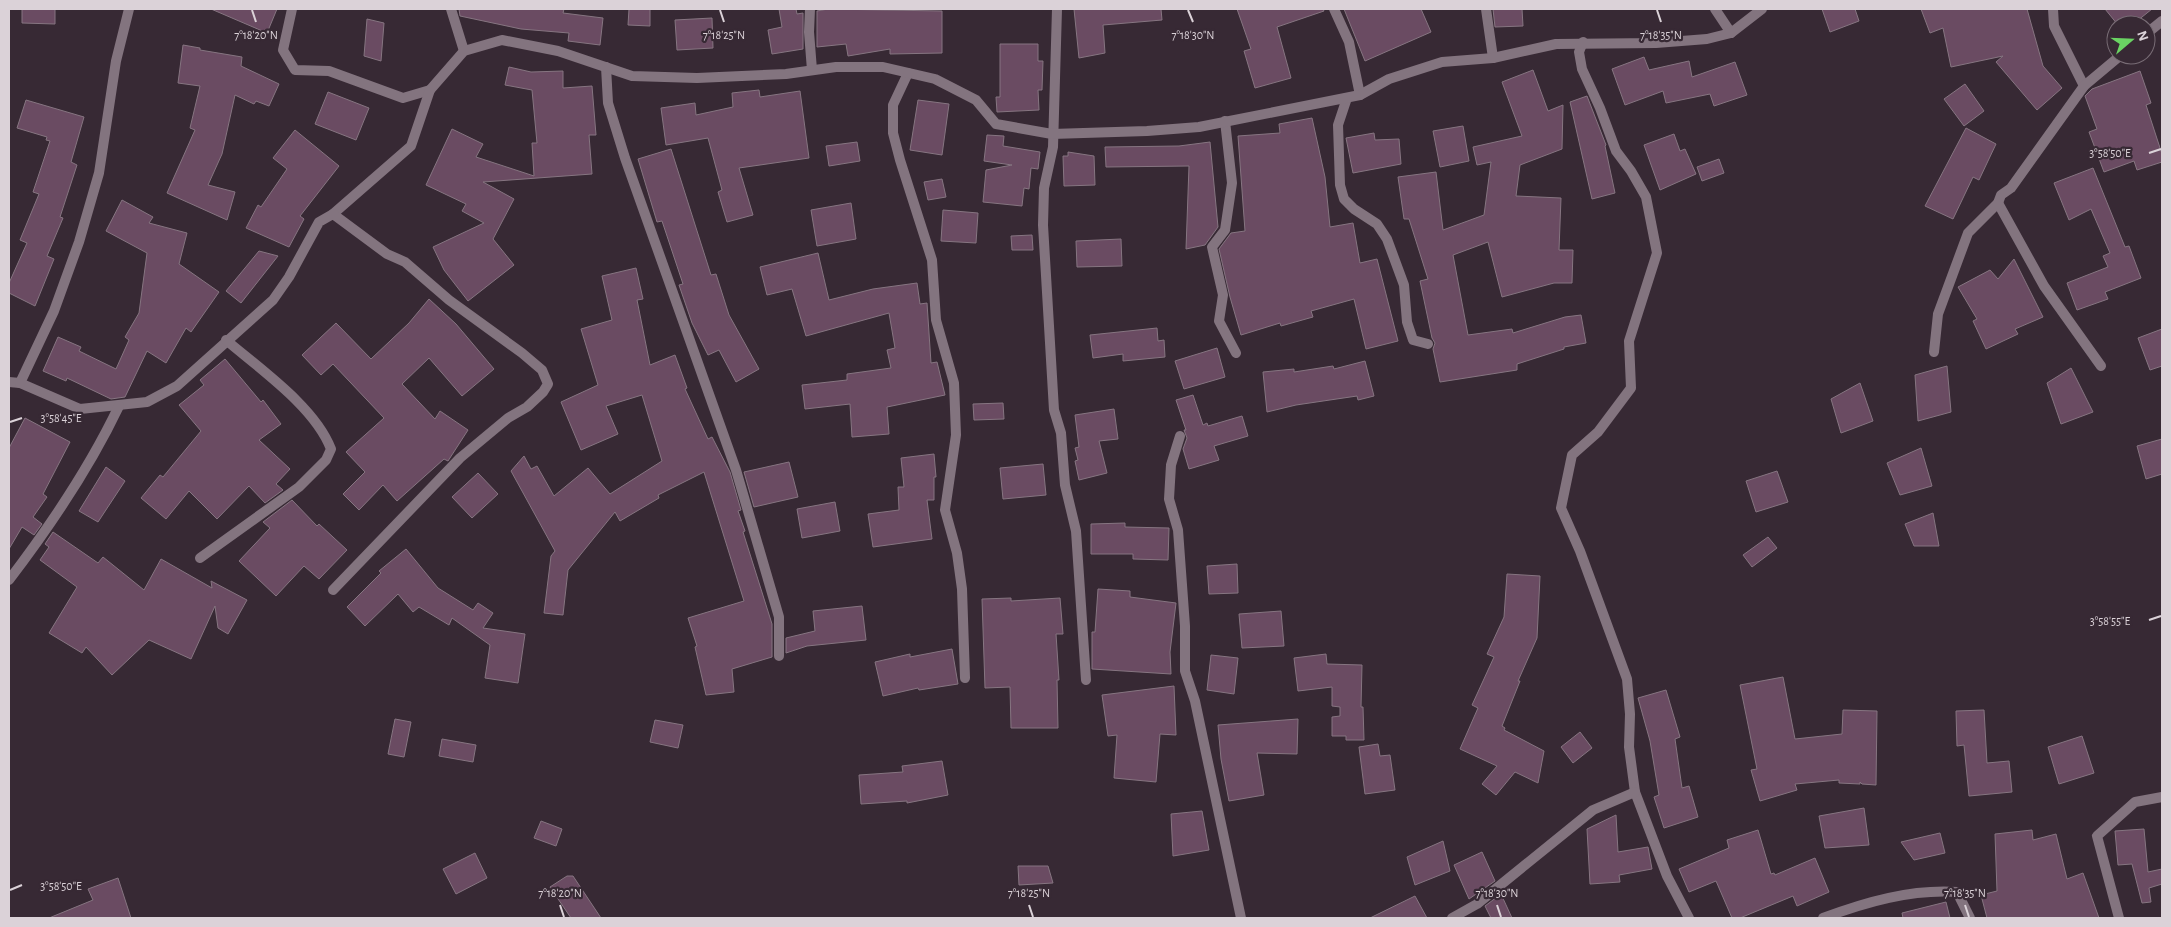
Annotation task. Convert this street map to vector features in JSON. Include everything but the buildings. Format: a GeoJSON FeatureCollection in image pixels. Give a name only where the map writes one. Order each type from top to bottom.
{"type":"FeatureCollection","features":[{"type":"Feature","properties":{"kind":"street"},"geometry":{"type":"LineString","coordinates":[[20,383],[63,285],[79,242],[100,173],[116,61],[129,9]]}},
{"type":"Feature","properties":{"kind":"street"},"geometry":{"type":"LineString","coordinates":[[292,9],[283,50],[294,70],[329,71],[403,98],[430,90]]}},
{"type":"Feature","properties":{"kind":"street"},"geometry":{"type":"LineString","coordinates":[[451,9],[464,51]]}},
{"type":"Feature","properties":{"kind":"street"},"geometry":{"type":"LineString","coordinates":[[810,9],[809,32],[812,70]]}},
{"type":"Feature","properties":{"kind":"street"},"geometry":{"type":"LineString","coordinates":[[1057,9],[1053,147],[1044,188],[1043,225],[1054,410],[1061,433],[1065,485],[1076,531],[1086,680]]}},
{"type":"Feature","properties":{"kind":"street"},"geometry":{"type":"LineString","coordinates":[[1334,9],[1349,42],[1360,95]]}},
{"type":"Feature","properties":{"kind":"street"},"geometry":{"type":"LineString","coordinates":[[1486,9],[1493,58]]}},
{"type":"Feature","properties":{"kind":"street"},"geometry":{"type":"LineString","coordinates":[[1715,9],[1731,33]]}},
{"type":"Feature","properties":{"kind":"street"},"geometry":{"type":"LineString","coordinates":[[9,382],[20,383],[80,409],[147,402],[177,386],[226,340],[273,300],[289,277],[319,222],[334,214],[411,146],[430,90],[464,51],[502,40],[558,51],[632,76],[697,78],[786,74],[836,67],[883,67],[935,78],[976,100],[996,124],[1052,134],[1147,131],[1198,127],[1225,120],[1360,95],[1389,79],[1442,62],[1493,58],[1556,44],[1583,42],[1656,43],[1707,39],[1731,33],[1762,9]]}},
{"type":"Feature","properties":{"kind":"street"},"geometry":{"type":"LineString","coordinates":[[2053,9],[2054,26],[2084,86]]}},
{"type":"Feature","properties":{"kind":"street"},"geometry":{"type":"LineString","coordinates":[[1583,42],[1578,52],[1582,69],[1600,108],[1616,151],[1631,171],[1646,197],[1657,254],[1629,341],[1631,388],[1598,432],[1572,454],[1561,508],[1580,551],[1627,679],[1630,714],[1629,747],[1635,792],[1667,876],[1689,918]]}},
{"type":"Feature","properties":{"kind":"street"},"geometry":{"type":"LineString","coordinates":[[1934,352],[1938,314],[1968,233],[1998,203],[2001,195],[2011,188],[2084,86],[2110,65]]}},
{"type":"Feature","properties":{"kind":"street"},"geometry":{"type":"LineString","coordinates":[[606,67],[608,103],[625,158],[736,470],[779,617],[779,656]]}},
{"type":"Feature","properties":{"kind":"street"},"geometry":{"type":"LineString","coordinates":[[908,73],[893,105],[893,133],[932,260],[936,320],[954,383],[956,435],[945,510],[957,553],[962,589],[965,678]]}},
{"type":"Feature","properties":{"kind":"street"},"geometry":{"type":"LineString","coordinates":[[1347,98],[1338,125],[1340,185],[1344,199],[1354,210],[1377,224],[1386,239],[1404,284],[1407,322],[1413,340],[1428,344]]}},
{"type":"Feature","properties":{"kind":"street"},"geometry":{"type":"LineString","coordinates":[[1225,120],[1232,183],[1225,230],[1212,248],[1223,295],[1219,321],[1236,353]]}},
{"type":"Feature","properties":{"kind":"street"},"geometry":{"type":"LineString","coordinates":[[1998,203],[2044,286],[2101,366]]}},
{"type":"Feature","properties":{"kind":"street"},"geometry":{"type":"LineString","coordinates":[[333,590],[460,458],[508,418],[527,407],[543,392],[548,384],[542,370],[522,353],[448,300],[405,262],[388,254],[334,214]]}},
{"type":"Feature","properties":{"kind":"street"},"geometry":{"type":"LineString","coordinates":[[200,558],[299,487],[326,460],[330,448],[312,416],[226,340]]}},
{"type":"Feature","properties":{"kind":"street"},"geometry":{"type":"LineString","coordinates":[[9,580],[60,512],[103,439],[119,406]]}},
{"type":"Feature","properties":{"kind":"street"},"geometry":{"type":"LineString","coordinates":[[1180,436],[1171,465],[1169,499],[1178,530],[1185,626],[1185,671],[1195,701],[1241,918]]}},
{"type":"Feature","properties":{"kind":"street"},"geometry":{"type":"LineString","coordinates":[[1452,918],[1477,904],[1593,810],[1635,792]]}},
{"type":"Feature","properties":{"kind":"street"},"geometry":{"type":"LineString","coordinates":[[2119,918],[2097,836],[2135,802],[2162,797]]}},
{"type":"Feature","properties":{"kind":"street"},"geometry":{"type":"LineString","coordinates":[[1823,918],[1853,906],[1902,895],[1936,891],[1958,892],[1970,918]]}}]}
